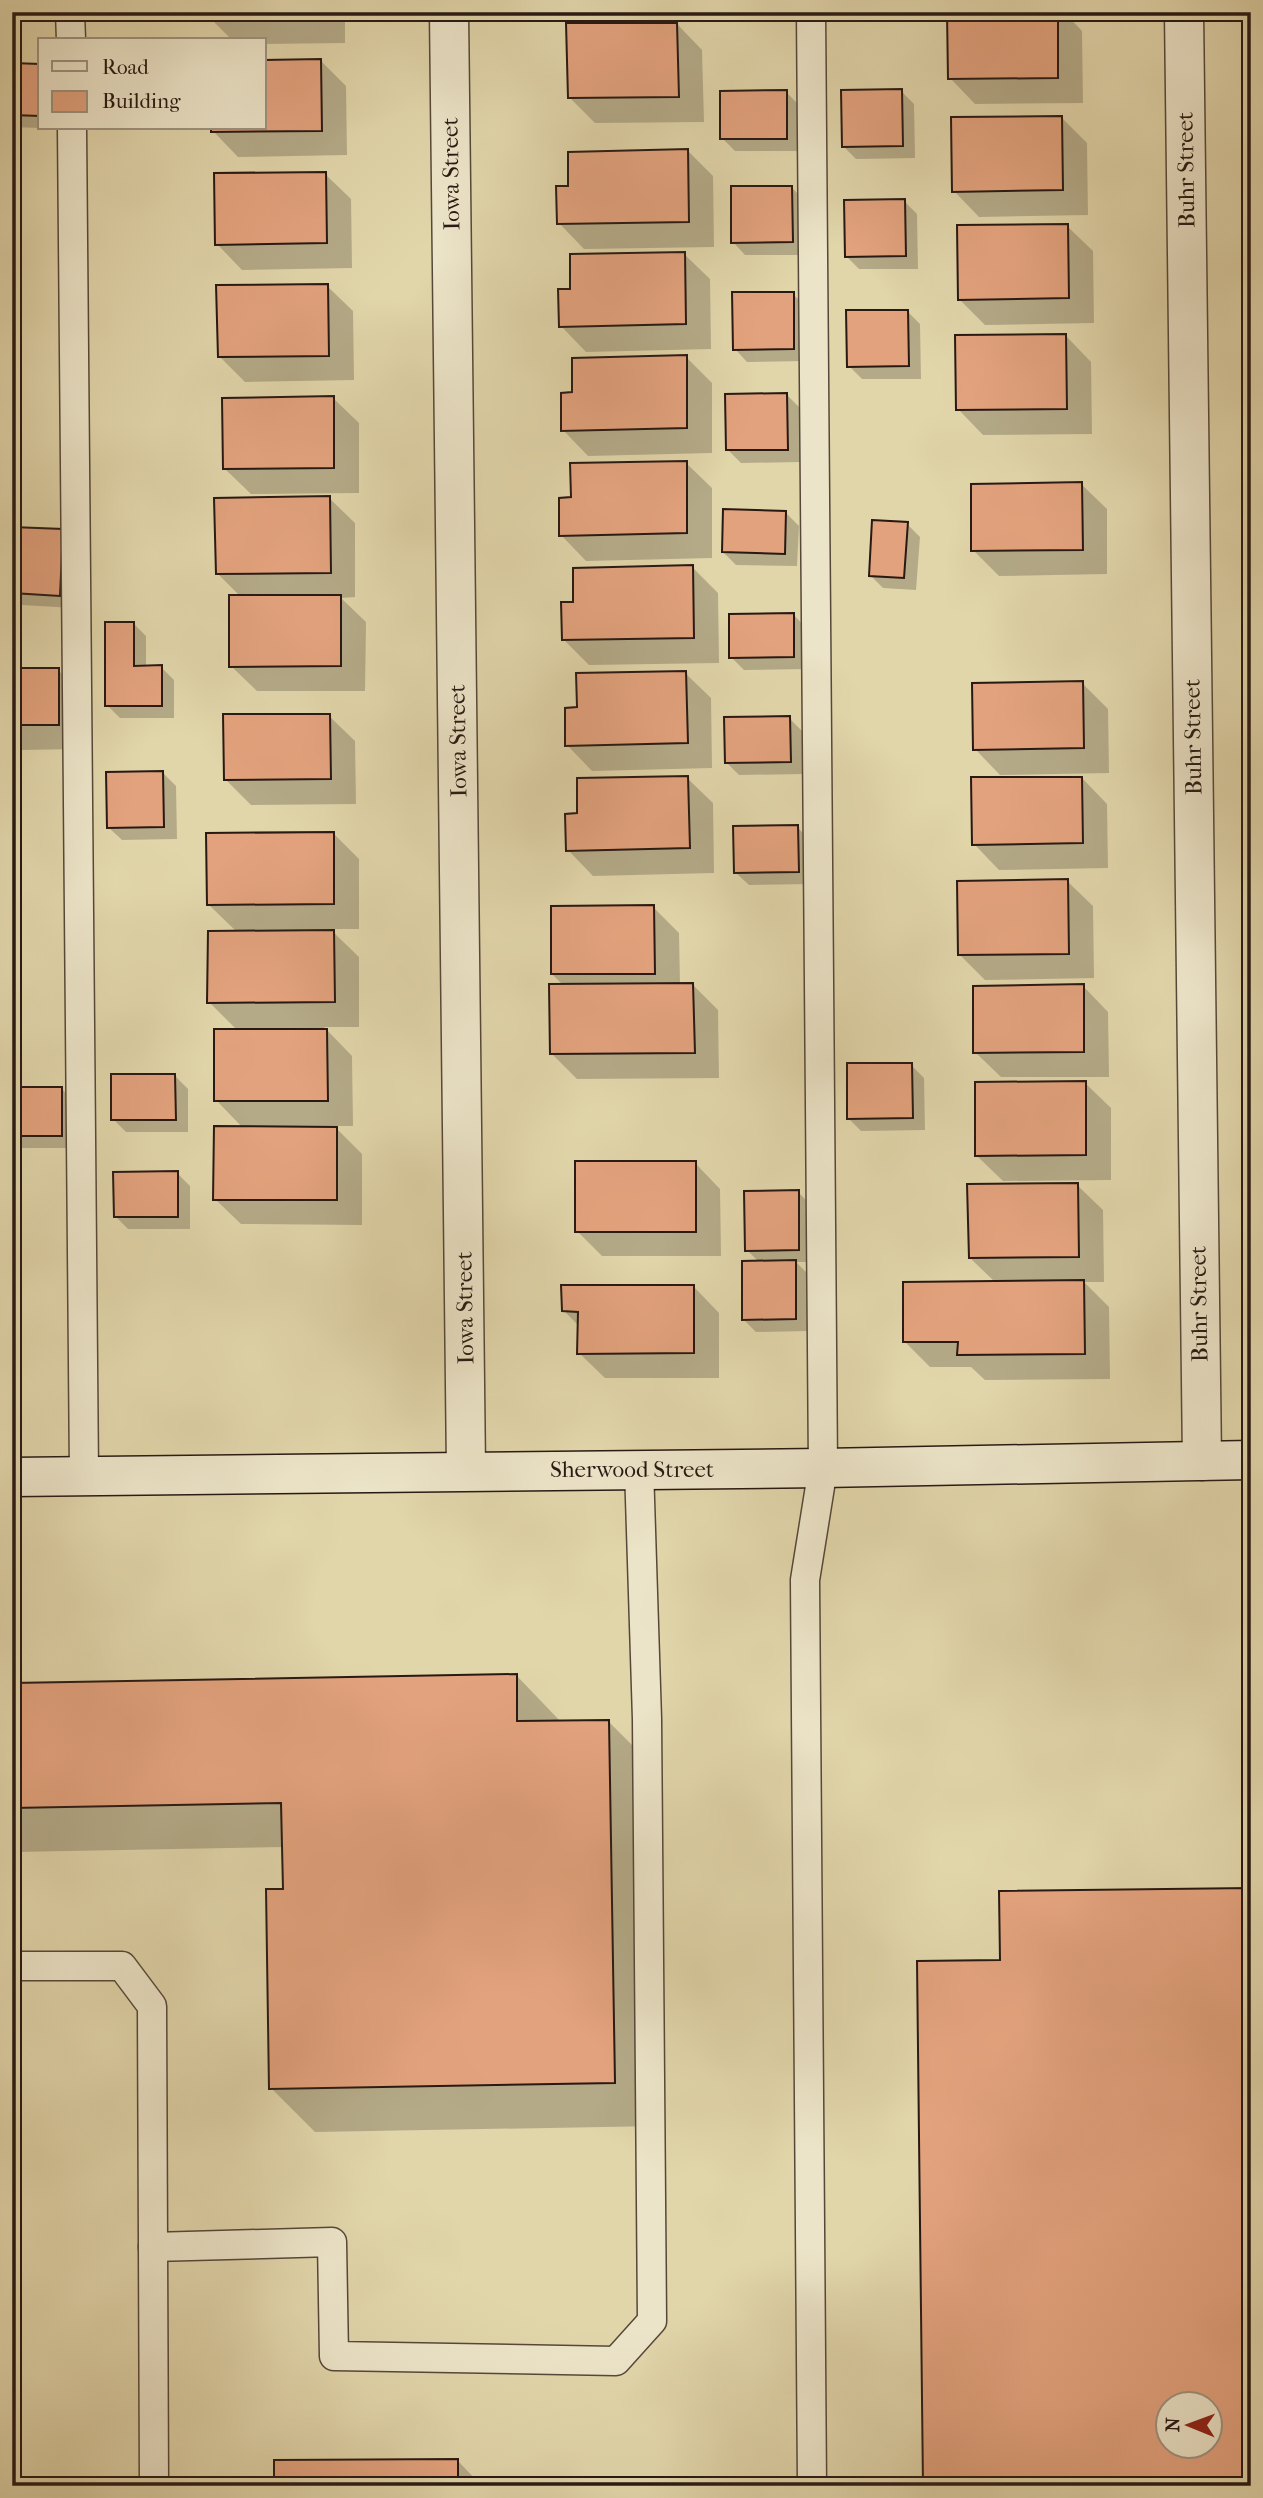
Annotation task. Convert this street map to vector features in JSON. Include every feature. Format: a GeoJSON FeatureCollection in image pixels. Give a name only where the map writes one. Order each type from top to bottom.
{"type":"FeatureCollection","features":[{"type":"Feature","properties":{"kind":"street","name":"Iowa Street"},"geometry":{"type":"LineString","coordinates":[[449,12],[466,1470]]}},
{"type":"Feature","properties":{"kind":"street","name":"Buhr Street"},"geometry":{"type":"LineString","coordinates":[[1185,12],[1202,1461]]}},
{"type":"Feature","properties":{"kind":"street","name":"Sherwood Street"},"geometry":{"type":"LineString","coordinates":[[12,1477],[823,1468],[1251,1460]]}},
{"type":"Feature","properties":{"kind":"lane"},"geometry":{"type":"LineString","coordinates":[[71,12],[71,38]]}},
{"type":"Feature","properties":{"kind":"lane"},"geometry":{"type":"LineString","coordinates":[[811,12],[823,1468],[805,1580],[812,2486]]}},
{"type":"Feature","properties":{"kind":"lane"},"geometry":{"type":"LineString","coordinates":[[72,130],[84,1475]]}},
{"type":"Feature","properties":{"kind":"lane"},"geometry":{"type":"LineString","coordinates":[[153,2247],[332,2242],[334,2357],[616,2361],[652,2321],[647,1719],[639,1468]]}},
{"type":"Feature","properties":{"kind":"lane"},"geometry":{"type":"LineString","coordinates":[[12,1966],[122,1965],[152,2006],[154,2486]]}},
{"type":"Feature","properties":{"kind":"building"},"geometry":{"type":"Polygon","coordinates":[[[209,12],[320,12],[320,18],[209,20],[209,12]]]}},
{"type":"Feature","properties":{"kind":"building"},"geometry":{"type":"Polygon","coordinates":[[[947,12],[1058,12],[1058,78],[948,79],[947,12]]]}},
{"type":"Feature","properties":{"kind":"building"},"geometry":{"type":"Polygon","coordinates":[[[566,23],[677,23],[679,97],[568,98],[566,23]]]}},
{"type":"Feature","properties":{"kind":"building"},"geometry":{"type":"Polygon","coordinates":[[[321,59],[322,131],[211,132],[266,130],[266,60],[321,59]]]}},
{"type":"Feature","properties":{"kind":"building"},"geometry":{"type":"Polygon","coordinates":[[[12,63],[38,64],[38,116],[12,115],[12,63]]]}},
{"type":"Feature","properties":{"kind":"building"},"geometry":{"type":"Polygon","coordinates":[[[902,89],[903,146],[842,147],[841,90],[902,89]]]}},
{"type":"Feature","properties":{"kind":"building"},"geometry":{"type":"Polygon","coordinates":[[[787,90],[787,139],[720,139],[720,91],[787,90]]]}},
{"type":"Feature","properties":{"kind":"building"},"geometry":{"type":"Polygon","coordinates":[[[1062,116],[1063,190],[952,192],[951,117],[1062,116]]]}},
{"type":"Feature","properties":{"kind":"building"},"geometry":{"type":"Polygon","coordinates":[[[688,149],[689,222],[557,224],[556,186],[568,186],[568,152],[688,149]]]}},
{"type":"Feature","properties":{"kind":"building"},"geometry":{"type":"Polygon","coordinates":[[[326,172],[327,243],[215,245],[214,173],[326,172]]]}},
{"type":"Feature","properties":{"kind":"building"},"geometry":{"type":"Polygon","coordinates":[[[731,186],[792,186],[793,242],[731,243],[731,186]]]}},
{"type":"Feature","properties":{"kind":"building"},"geometry":{"type":"Polygon","coordinates":[[[905,199],[906,256],[845,257],[844,200],[905,199]]]}},
{"type":"Feature","properties":{"kind":"building"},"geometry":{"type":"Polygon","coordinates":[[[1068,224],[1069,298],[958,300],[957,225],[1068,224]]]}},
{"type":"Feature","properties":{"kind":"building"},"geometry":{"type":"Polygon","coordinates":[[[685,252],[686,324],[559,327],[558,289],[570,289],[570,254],[685,252]]]}},
{"type":"Feature","properties":{"kind":"building"},"geometry":{"type":"Polygon","coordinates":[[[328,284],[329,356],[218,357],[216,285],[328,284]]]}},
{"type":"Feature","properties":{"kind":"building"},"geometry":{"type":"Polygon","coordinates":[[[732,292],[794,292],[794,349],[733,350],[732,292]]]}},
{"type":"Feature","properties":{"kind":"building"},"geometry":{"type":"Polygon","coordinates":[[[846,310],[908,310],[909,366],[847,367],[846,310]]]}},
{"type":"Feature","properties":{"kind":"building"},"geometry":{"type":"Polygon","coordinates":[[[1066,334],[1067,409],[956,410],[955,335],[1066,334]]]}},
{"type":"Feature","properties":{"kind":"building"},"geometry":{"type":"Polygon","coordinates":[[[687,355],[687,428],[561,431],[561,393],[572,392],[572,358],[687,355]]]}},
{"type":"Feature","properties":{"kind":"building"},"geometry":{"type":"Polygon","coordinates":[[[787,393],[788,450],[726,450],[725,394],[787,393]]]}},
{"type":"Feature","properties":{"kind":"building"},"geometry":{"type":"Polygon","coordinates":[[[334,396],[334,468],[223,469],[222,398],[334,396]]]}},
{"type":"Feature","properties":{"kind":"building"},"geometry":{"type":"Polygon","coordinates":[[[687,461],[687,533],[559,536],[559,498],[571,497],[570,463],[687,461]]]}},
{"type":"Feature","properties":{"kind":"building"},"geometry":{"type":"Polygon","coordinates":[[[1082,482],[1083,550],[971,551],[971,484],[1082,482]]]}},
{"type":"Feature","properties":{"kind":"building"},"geometry":{"type":"Polygon","coordinates":[[[330,496],[331,573],[216,574],[214,498],[330,496]]]}},
{"type":"Feature","properties":{"kind":"building"},"geometry":{"type":"Polygon","coordinates":[[[723,509],[786,511],[785,554],[722,552],[723,509]]]}},
{"type":"Feature","properties":{"kind":"building"},"geometry":{"type":"Polygon","coordinates":[[[872,520],[908,522],[904,578],[869,576],[872,520]]]}},
{"type":"Feature","properties":{"kind":"building"},"geometry":{"type":"Polygon","coordinates":[[[12,527],[63,529],[60,596],[12,593],[12,527]]]}},
{"type":"Feature","properties":{"kind":"building"},"geometry":{"type":"Polygon","coordinates":[[[693,565],[694,638],[562,640],[561,602],[573,602],[573,568],[693,565]]]}},
{"type":"Feature","properties":{"kind":"building"},"geometry":{"type":"Polygon","coordinates":[[[229,595],[341,595],[341,666],[229,667],[229,595]]]}},
{"type":"Feature","properties":{"kind":"building"},"geometry":{"type":"Polygon","coordinates":[[[794,613],[794,657],[729,658],[729,614],[794,613]]]}},
{"type":"Feature","properties":{"kind":"building"},"geometry":{"type":"Polygon","coordinates":[[[105,622],[134,622],[134,666],[162,665],[162,706],[105,706],[105,622]]]}},
{"type":"Feature","properties":{"kind":"building"},"geometry":{"type":"Polygon","coordinates":[[[12,668],[59,668],[59,725],[12,725],[12,668]]]}},
{"type":"Feature","properties":{"kind":"building"},"geometry":{"type":"Polygon","coordinates":[[[686,671],[688,743],[565,746],[565,708],[577,707],[576,673],[686,671]]]}},
{"type":"Feature","properties":{"kind":"building"},"geometry":{"type":"Polygon","coordinates":[[[1083,681],[1084,748],[973,750],[972,683],[1083,681]]]}},
{"type":"Feature","properties":{"kind":"building"},"geometry":{"type":"Polygon","coordinates":[[[223,714],[330,714],[331,779],[224,780],[223,714]]]}},
{"type":"Feature","properties":{"kind":"building"},"geometry":{"type":"Polygon","coordinates":[[[790,716],[791,762],[725,763],[724,717],[790,716]]]}},
{"type":"Feature","properties":{"kind":"building"},"geometry":{"type":"Polygon","coordinates":[[[163,771],[164,827],[107,828],[106,772],[163,771]]]}},
{"type":"Feature","properties":{"kind":"building"},"geometry":{"type":"Polygon","coordinates":[[[688,776],[690,848],[566,851],[565,814],[577,813],[577,778],[688,776]]]}},
{"type":"Feature","properties":{"kind":"building"},"geometry":{"type":"Polygon","coordinates":[[[971,777],[1082,777],[1083,843],[972,845],[971,777]]]}},
{"type":"Feature","properties":{"kind":"building"},"geometry":{"type":"Polygon","coordinates":[[[798,825],[799,872],[734,873],[733,826],[798,825]]]}},
{"type":"Feature","properties":{"kind":"building"},"geometry":{"type":"Polygon","coordinates":[[[334,832],[334,904],[207,905],[206,833],[334,832]]]}},
{"type":"Feature","properties":{"kind":"building"},"geometry":{"type":"Polygon","coordinates":[[[1068,879],[1069,954],[958,955],[957,881],[1068,879]]]}},
{"type":"Feature","properties":{"kind":"building"},"geometry":{"type":"Polygon","coordinates":[[[654,905],[655,974],[551,974],[551,906],[654,905]]]}},
{"type":"Feature","properties":{"kind":"building"},"geometry":{"type":"Polygon","coordinates":[[[334,930],[335,1002],[207,1003],[208,931],[334,930]]]}},
{"type":"Feature","properties":{"kind":"building"},"geometry":{"type":"Polygon","coordinates":[[[693,983],[695,1053],[550,1054],[549,984],[693,983]]]}},
{"type":"Feature","properties":{"kind":"building"},"geometry":{"type":"Polygon","coordinates":[[[1084,984],[1084,1052],[973,1053],[973,986],[1084,984]]]}},
{"type":"Feature","properties":{"kind":"building"},"geometry":{"type":"Polygon","coordinates":[[[214,1029],[327,1029],[328,1101],[214,1101],[214,1029]]]}},
{"type":"Feature","properties":{"kind":"building"},"geometry":{"type":"Polygon","coordinates":[[[847,1063],[912,1063],[913,1118],[847,1119],[847,1063]]]}},
{"type":"Feature","properties":{"kind":"building"},"geometry":{"type":"Polygon","coordinates":[[[111,1074],[175,1074],[176,1120],[111,1120],[111,1074]]]}},
{"type":"Feature","properties":{"kind":"building"},"geometry":{"type":"Polygon","coordinates":[[[1086,1081],[1086,1155],[975,1156],[975,1082],[1086,1081]]]}},
{"type":"Feature","properties":{"kind":"building"},"geometry":{"type":"Polygon","coordinates":[[[12,1087],[62,1087],[62,1136],[12,1136],[12,1087]]]}},
{"type":"Feature","properties":{"kind":"building"},"geometry":{"type":"Polygon","coordinates":[[[214,1126],[337,1127],[337,1200],[213,1200],[214,1126]]]}},
{"type":"Feature","properties":{"kind":"building"},"geometry":{"type":"Polygon","coordinates":[[[575,1161],[696,1161],[696,1232],[575,1232],[575,1161]]]}},
{"type":"Feature","properties":{"kind":"building"},"geometry":{"type":"Polygon","coordinates":[[[178,1171],[178,1217],[114,1217],[113,1172],[178,1171]]]}},
{"type":"Feature","properties":{"kind":"building"},"geometry":{"type":"Polygon","coordinates":[[[1078,1183],[1079,1257],[969,1258],[967,1184],[1078,1183]]]}},
{"type":"Feature","properties":{"kind":"building"},"geometry":{"type":"Polygon","coordinates":[[[799,1190],[799,1250],[745,1251],[744,1191],[799,1190]]]}},
{"type":"Feature","properties":{"kind":"building"},"geometry":{"type":"Polygon","coordinates":[[[796,1260],[796,1319],[742,1320],[742,1261],[796,1260]]]}},
{"type":"Feature","properties":{"kind":"building"},"geometry":{"type":"Polygon","coordinates":[[[1084,1280],[1085,1354],[957,1355],[958,1342],[903,1342],[903,1282],[1084,1280]]]}},
{"type":"Feature","properties":{"kind":"building"},"geometry":{"type":"Polygon","coordinates":[[[561,1285],[694,1285],[694,1353],[577,1354],[578,1312],[562,1311],[561,1285]]]}},
{"type":"Feature","properties":{"kind":"building"},"geometry":{"type":"Polygon","coordinates":[[[517,1674],[517,1721],[609,1720],[615,2083],[269,2089],[266,1889],[283,1889],[281,1803],[12,1808],[12,1683],[517,1674]]]}},
{"type":"Feature","properties":{"kind":"building"},"geometry":{"type":"Polygon","coordinates":[[[1251,1888],[1251,2486],[923,2486],[917,1961],[1000,1960],[999,1891],[1251,1888]]]}},
{"type":"Feature","properties":{"kind":"building"},"geometry":{"type":"Polygon","coordinates":[[[458,2459],[458,2486],[274,2486],[274,2460],[458,2459]]]}}]}
